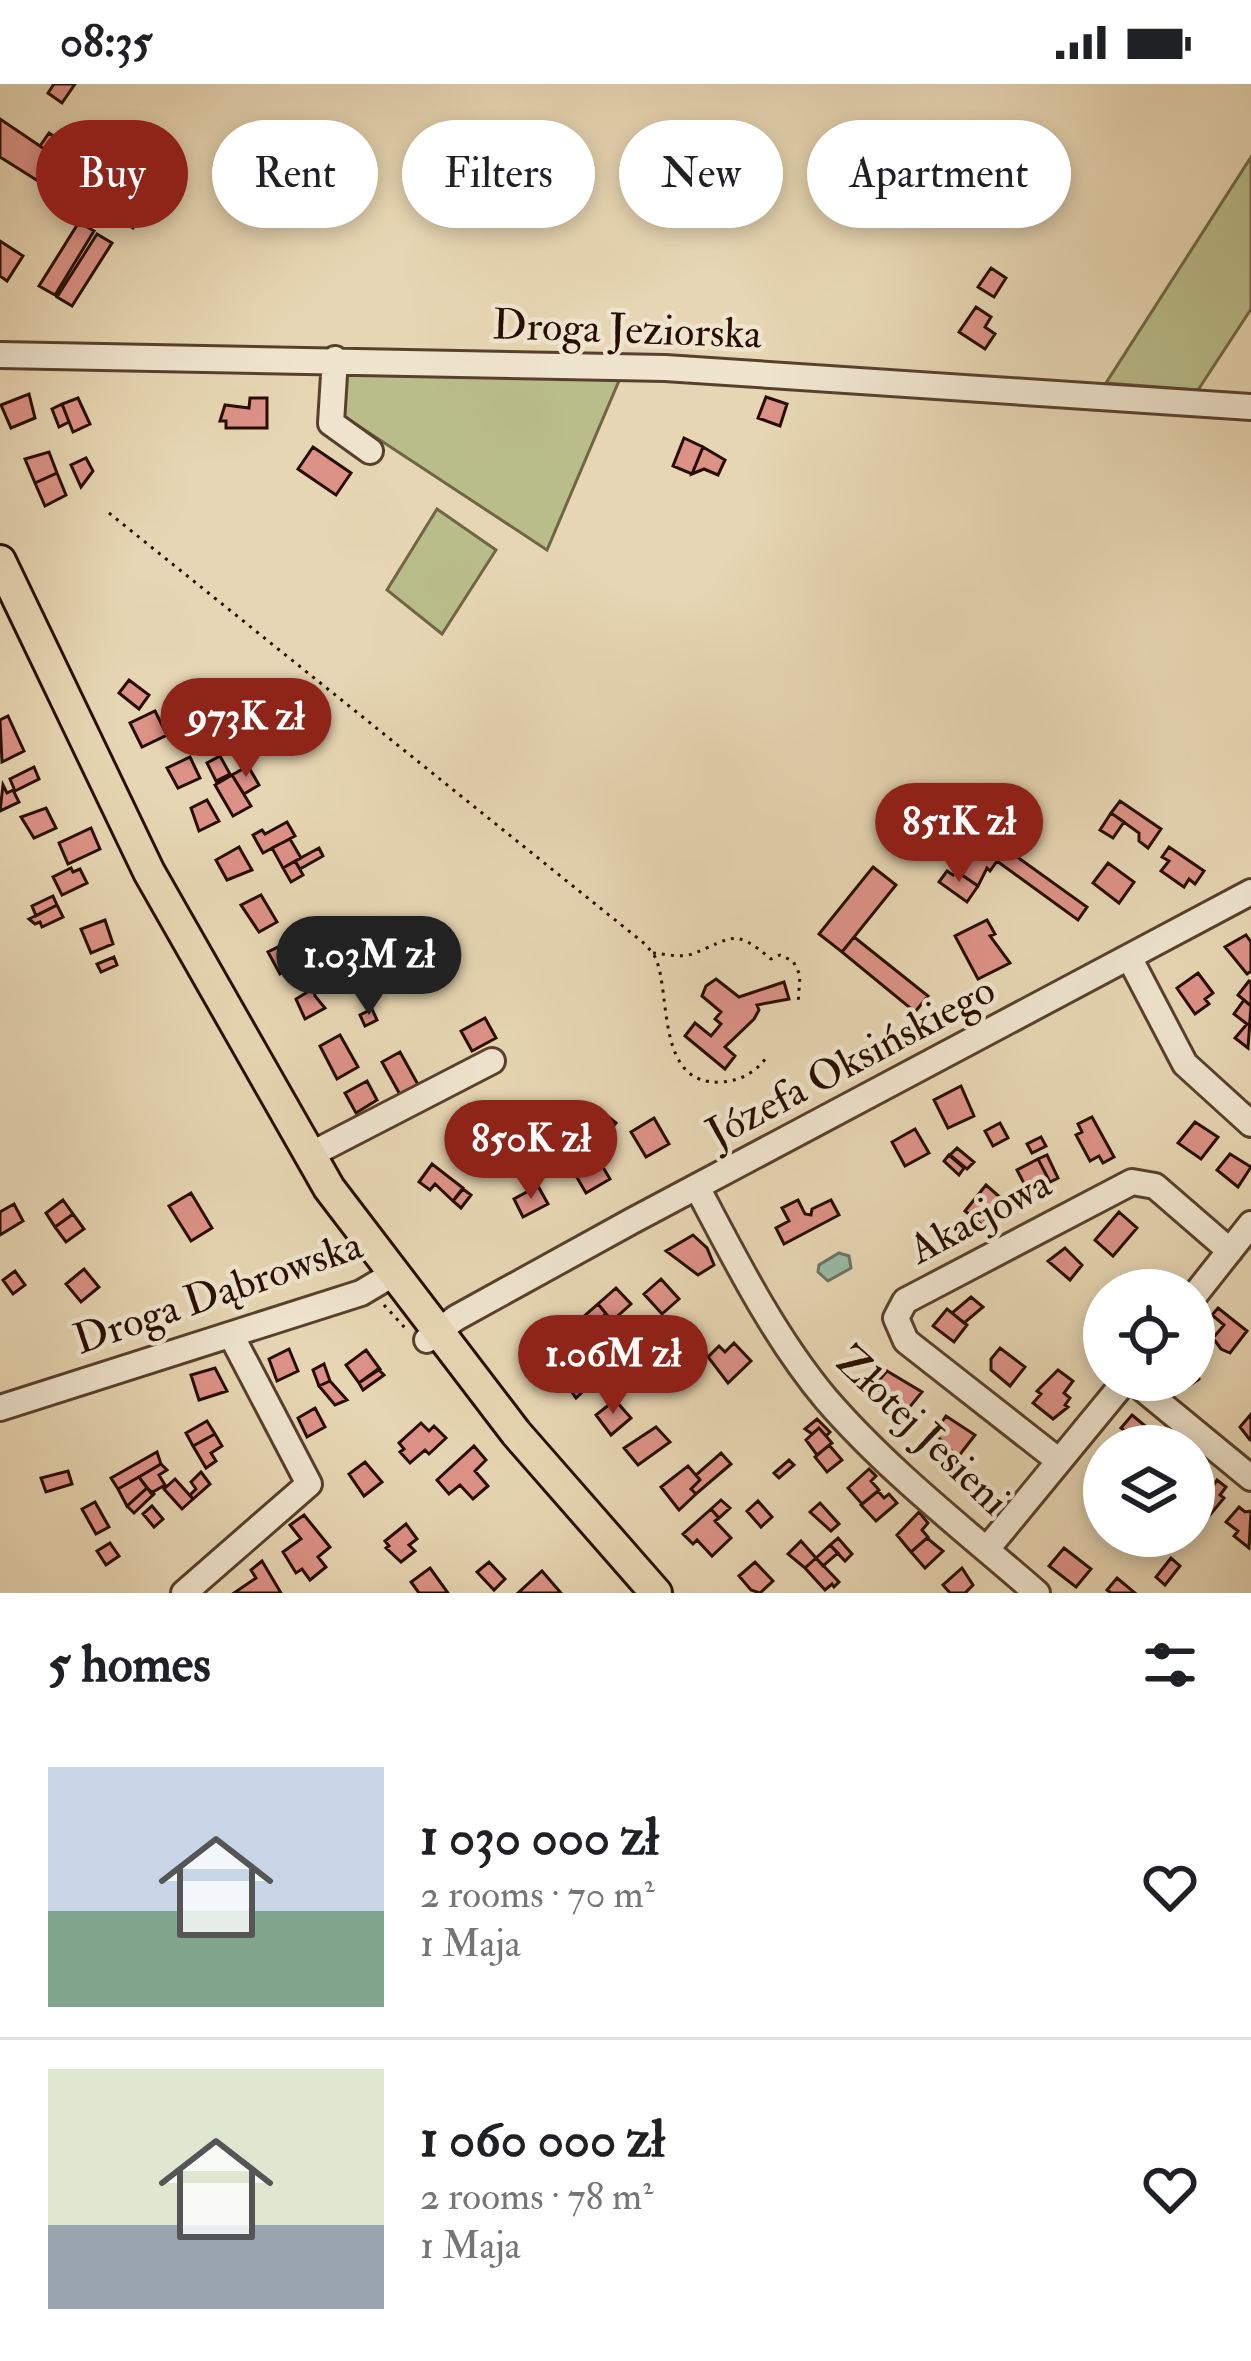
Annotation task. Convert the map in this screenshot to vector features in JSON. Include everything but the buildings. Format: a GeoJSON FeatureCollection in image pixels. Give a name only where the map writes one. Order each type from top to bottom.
{"type":"FeatureCollection","features":[{"type":"Feature","properties":{"kind":"main road"},"geometry":{"type":"LineString","coordinates":[[0,561],[149,872],[310,1155],[386,1278],[656,1593]]}},
{"type":"Feature","properties":{"kind":"street","name":"Droga Jeziorska"},"geometry":{"type":"LineString","coordinates":[[0,356],[665,368],[1251,407]]}},
{"type":"Feature","properties":{"kind":"street"},"geometry":{"type":"LineString","coordinates":[[335,359],[331,423],[370,451]]}},
{"type":"Feature","properties":{"kind":"street","name":"Józefa Oksińskiego"},"geometry":{"type":"LineString","coordinates":[[433,1335],[697,1187],[1251,892]]}},
{"type":"Feature","properties":{"kind":"street"},"geometry":{"type":"LineString","coordinates":[[1130,959],[1185,1064],[1251,1124]]}},
{"type":"Feature","properties":{"kind":"street"},"geometry":{"type":"LineString","coordinates":[[310,1155],[492,1060]]}},
{"type":"Feature","properties":{"kind":"street","name":"Akacjowa"},"geometry":{"type":"LineString","coordinates":[[1059,1461],[906,1341],[896,1318],[904,1301],[1132,1183],[1155,1186],[1230,1251]]}},
{"type":"Feature","properties":{"kind":"street","name":"Złotej Jesieni"},"geometry":{"type":"LineString","coordinates":[[697,1187],[799,1364],[824,1396],[878,1452],[1037,1593]]}},
{"type":"Feature","properties":{"kind":"street"},"geometry":{"type":"LineString","coordinates":[[1215,1270],[1251,1224]]}},
{"type":"Feature","properties":{"kind":"street","name":"Droga Dąbrowska"},"geometry":{"type":"LineString","coordinates":[[0,1408],[361,1293],[386,1278]]}},
{"type":"Feature","properties":{"kind":"street"},"geometry":{"type":"LineString","coordinates":[[184,1593],[309,1484],[231,1334]]}},
{"type":"Feature","properties":{"kind":"street"},"geometry":{"type":"LineString","coordinates":[[987,1549],[1111,1401]]}},
{"type":"Feature","properties":{"kind":"street"},"geometry":{"type":"LineString","coordinates":[[1155,1401],[1251,1478]]}},
{"type":"Feature","properties":{"kind":"path"},"geometry":{"type":"LineString","coordinates":[[109,513],[645,944],[656,960],[669,1041],[695,1075],[710,1083],[730,1082],[760,1069],[768,1055]]}},
{"type":"Feature","properties":{"kind":"path"},"geometry":{"type":"LineString","coordinates":[[652,953],[688,956],[736,937],[748,939],[771,959],[780,955],[794,962],[800,975],[798,1005]]}},
{"type":"Feature","properties":{"kind":"shaded area"},"geometry":{"type":"Polygon","coordinates":[[[1251,157],[1251,309],[1198,390],[1106,383],[1251,157]]]}},
{"type":"Feature","properties":{"kind":"shaded area"},"geometry":{"type":"Polygon","coordinates":[[[347,372],[621,376],[547,550],[342,415],[347,372]]]}},
{"type":"Feature","properties":{"kind":"shaded area"},"geometry":{"type":"Polygon","coordinates":[[[437,509],[496,550],[442,634],[387,590],[437,509]]]}},
{"type":"Feature","properties":{"kind":"shaded area"},"geometry":{"type":"Polygon","coordinates":[[[839,1253],[849,1256],[851,1268],[828,1281],[818,1272],[819,1265],[839,1253]]]}}]}
